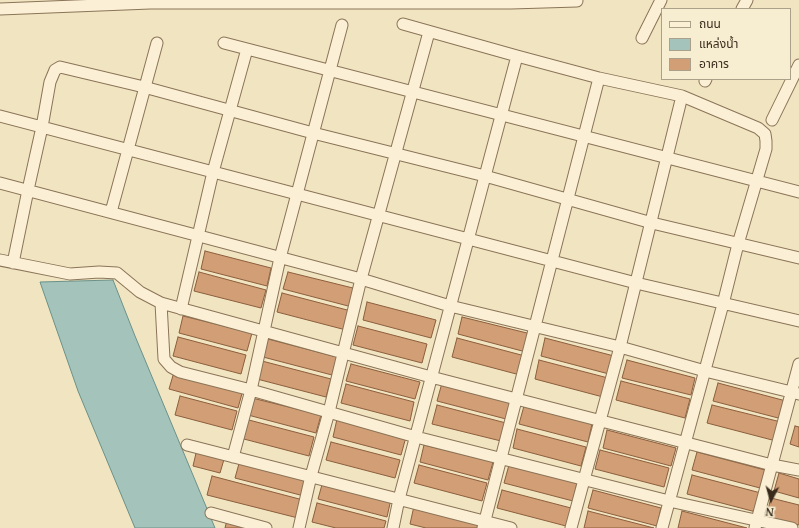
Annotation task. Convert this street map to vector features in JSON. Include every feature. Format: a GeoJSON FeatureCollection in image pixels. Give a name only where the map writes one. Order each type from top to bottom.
{"type":"FeatureCollection","features":[{"type":"Feature","properties":{"kind":"street"},"geometry":{"type":"LineString","coordinates":[[642,38],[662,0]]}},
{"type":"Feature","properties":{"kind":"street"},"geometry":{"type":"LineString","coordinates":[[0,9],[51,3],[577,1]]}},
{"type":"Feature","properties":{"kind":"street"},"geometry":{"type":"LineString","coordinates":[[403,24],[599,78],[682,96],[758,128],[765,134],[766,149],[738,244],[662,528]]}},
{"type":"Feature","properties":{"kind":"street"},"geometry":{"type":"LineString","coordinates":[[233,457],[265,331],[280,258],[342,25]]}},
{"type":"Feature","properties":{"kind":"street"},"geometry":{"type":"LineString","coordinates":[[299,528],[361,279],[429,32]]}},
{"type":"Feature","properties":{"kind":"street"},"geometry":{"type":"LineString","coordinates":[[224,43],[799,192]]}},
{"type":"Feature","properties":{"kind":"street"},"geometry":{"type":"LineString","coordinates":[[111,212],[157,44]]}},
{"type":"Feature","properties":{"kind":"street"},"geometry":{"type":"LineString","coordinates":[[181,309],[213,172],[247,49]]}},
{"type":"Feature","properties":{"kind":"street"},"geometry":{"type":"LineString","coordinates":[[392,528],[517,56]]}},
{"type":"Feature","properties":{"kind":"street"},"geometry":{"type":"LineString","coordinates":[[772,120],[799,65]]}},
{"type":"Feature","properties":{"kind":"street"},"geometry":{"type":"LineString","coordinates":[[13,262],[42,127],[50,82],[55,70],[60,67],[144,87],[313,133],[485,176],[652,223],[799,258]]}},
{"type":"Feature","properties":{"kind":"street"},"geometry":{"type":"LineString","coordinates":[[483,525],[599,78]]}},
{"type":"Feature","properties":{"kind":"street"},"geometry":{"type":"LineString","coordinates":[[571,528],[652,223],[666,158],[682,96]]}},
{"type":"Feature","properties":{"kind":"street"},"geometry":{"type":"LineString","coordinates":[[0,116],[636,283],[723,304],[799,320]]}},
{"type":"Feature","properties":{"kind":"street"},"geometry":{"type":"LineString","coordinates":[[0,183],[111,212],[198,237],[361,279],[450,306],[620,347],[705,371],[795,393]]}},
{"type":"Feature","properties":{"kind":"street"},"geometry":{"type":"LineString","coordinates":[[0,260],[70,274],[99,272],[117,274],[140,292],[161,303],[181,309],[431,377],[772,465],[799,470]]}},
{"type":"Feature","properties":{"kind":"street"},"geometry":{"type":"LineString","coordinates":[[161,303],[164,359],[171,367],[180,372],[251,390],[416,436],[756,524],[792,528]]}},
{"type":"Feature","properties":{"kind":"street"},"geometry":{"type":"LineString","coordinates":[[756,524],[772,465],[795,393],[799,364]]}},
{"type":"Feature","properties":{"kind":"street"},"geometry":{"type":"LineString","coordinates":[[187,445],[399,499],[483,525],[511,528]]}},
{"type":"Feature","properties":{"kind":"street"},"geometry":{"type":"LineString","coordinates":[[211,513],[266,528]]}},
{"type":"Feature","properties":{"kind":"water"},"geometry":{"type":"Polygon","coordinates":[[[113,280],[215,528],[135,528],[78,391],[40,282],[113,280]]]}},
{"type":"Feature","properties":{"kind":"building"},"geometry":{"type":"Polygon","coordinates":[[[205,251],[271,268],[267,286],[201,269],[205,251]]]}},
{"type":"Feature","properties":{"kind":"building"},"geometry":{"type":"Polygon","coordinates":[[[199,272],[266,290],[261,308],[194,291],[199,272]]]}},
{"type":"Feature","properties":{"kind":"building"},"geometry":{"type":"Polygon","coordinates":[[[288,272],[357,289],[352,307],[283,289],[288,272]]]}},
{"type":"Feature","properties":{"kind":"building"},"geometry":{"type":"Polygon","coordinates":[[[282,293],[351,311],[346,330],[277,312],[282,293]]]}},
{"type":"Feature","properties":{"kind":"building"},"geometry":{"type":"Polygon","coordinates":[[[367,302],[436,320],[431,338],[363,320],[367,302]]]}},
{"type":"Feature","properties":{"kind":"building"},"geometry":{"type":"Polygon","coordinates":[[[183,316],[252,333],[247,351],[179,333],[183,316]]]}},
{"type":"Feature","properties":{"kind":"building"},"geometry":{"type":"Polygon","coordinates":[[[462,317],[531,334],[526,352],[458,334],[462,317]]]}},
{"type":"Feature","properties":{"kind":"building"},"geometry":{"type":"Polygon","coordinates":[[[358,326],[427,344],[422,363],[353,345],[358,326]]]}},
{"type":"Feature","properties":{"kind":"building"},"geometry":{"type":"Polygon","coordinates":[[[178,337],[246,355],[241,374],[173,356],[178,337]]]}},
{"type":"Feature","properties":{"kind":"building"},"geometry":{"type":"Polygon","coordinates":[[[457,338],[525,356],[520,375],[452,357],[457,338]]]}},
{"type":"Feature","properties":{"kind":"building"},"geometry":{"type":"Polygon","coordinates":[[[545,338],[614,356],[609,374],[541,356],[545,338]]]}},
{"type":"Feature","properties":{"kind":"building"},"geometry":{"type":"Polygon","coordinates":[[[268,339],[337,357],[332,375],[263,357],[268,339]]]}},
{"type":"Feature","properties":{"kind":"building"},"geometry":{"type":"Polygon","coordinates":[[[539,360],[608,378],[603,397],[535,379],[539,360]]]}},
{"type":"Feature","properties":{"kind":"building"},"geometry":{"type":"Polygon","coordinates":[[[627,360],[695,378],[691,395],[622,378],[627,360]]]}},
{"type":"Feature","properties":{"kind":"building"},"geometry":{"type":"Polygon","coordinates":[[[262,361],[331,379],[326,397],[257,379],[262,361]]]}},
{"type":"Feature","properties":{"kind":"building"},"geometry":{"type":"Polygon","coordinates":[[[351,364],[420,382],[415,399],[346,381],[351,364]]]}},
{"type":"Feature","properties":{"kind":"building"},"geometry":{"type":"Polygon","coordinates":[[[174,372],[243,390],[238,408],[169,389],[174,372]]]}},
{"type":"Feature","properties":{"kind":"building"},"geometry":{"type":"Polygon","coordinates":[[[621,381],[690,399],[685,418],[616,400],[621,381]]]}},
{"type":"Feature","properties":{"kind":"building"},"geometry":{"type":"Polygon","coordinates":[[[442,383],[511,401],[506,419],[437,401],[442,383]]]}},
{"type":"Feature","properties":{"kind":"building"},"geometry":{"type":"Polygon","coordinates":[[[718,383],[786,401],[782,419],[713,401],[718,383]]]}},
{"type":"Feature","properties":{"kind":"building"},"geometry":{"type":"Polygon","coordinates":[[[346,384],[414,402],[410,421],[341,403],[346,384]]]}},
{"type":"Feature","properties":{"kind":"building"},"geometry":{"type":"Polygon","coordinates":[[[180,396],[237,411],[232,430],[175,415],[180,396]]]}},
{"type":"Feature","properties":{"kind":"building"},"geometry":{"type":"Polygon","coordinates":[[[252,398],[321,415],[316,433],[248,415],[252,398]]]}},
{"type":"Feature","properties":{"kind":"building"},"geometry":{"type":"Polygon","coordinates":[[[437,405],[506,423],[501,441],[432,424],[437,405]]]}},
{"type":"Feature","properties":{"kind":"building"},"geometry":{"type":"Polygon","coordinates":[[[712,405],[781,422],[776,441],[707,423],[712,405]]]}},
{"type":"Feature","properties":{"kind":"building"},"geometry":{"type":"Polygon","coordinates":[[[524,406],[592,424],[588,442],[519,424],[524,406]]]}},
{"type":"Feature","properties":{"kind":"building"},"geometry":{"type":"Polygon","coordinates":[[[245,419],[314,437],[309,456],[240,438],[245,419]]]}},
{"type":"Feature","properties":{"kind":"building"},"geometry":{"type":"Polygon","coordinates":[[[337,419],[406,437],[401,455],[333,437],[337,419]]]}},
{"type":"Feature","properties":{"kind":"building"},"geometry":{"type":"Polygon","coordinates":[[[795,426],[799,427],[799,447],[790,444],[795,426]]]}},
{"type":"Feature","properties":{"kind":"building"},"geometry":{"type":"Polygon","coordinates":[[[517,429],[586,447],[581,466],[513,448],[517,429]]]}},
{"type":"Feature","properties":{"kind":"building"},"geometry":{"type":"Polygon","coordinates":[[[607,430],[676,448],[671,466],[603,448],[607,430]]]}},
{"type":"Feature","properties":{"kind":"building"},"geometry":{"type":"Polygon","coordinates":[[[331,442],[400,460],[395,478],[326,460],[331,442]]]}},
{"type":"Feature","properties":{"kind":"building"},"geometry":{"type":"Polygon","coordinates":[[[424,445],[493,462],[488,480],[420,462],[424,445]]]}},
{"type":"Feature","properties":{"kind":"building"},"geometry":{"type":"Polygon","coordinates":[[[197,449],[225,456],[220,473],[193,466],[197,449]]]}},
{"type":"Feature","properties":{"kind":"building"},"geometry":{"type":"Polygon","coordinates":[[[600,450],[669,468],[664,487],[595,469],[600,450]]]}},
{"type":"Feature","properties":{"kind":"building"},"geometry":{"type":"Polygon","coordinates":[[[697,452],[765,470],[760,488],[692,470],[697,452]]]}},
{"type":"Feature","properties":{"kind":"building"},"geometry":{"type":"Polygon","coordinates":[[[240,460],[309,478],[304,496],[235,478],[240,460]]]}},
{"type":"Feature","properties":{"kind":"building"},"geometry":{"type":"Polygon","coordinates":[[[419,465],[487,483],[482,501],[414,483],[419,465]]]}},
{"type":"Feature","properties":{"kind":"building"},"geometry":{"type":"Polygon","coordinates":[[[509,465],[577,483],[573,501],[504,483],[509,465]]]}},
{"type":"Feature","properties":{"kind":"building"},"geometry":{"type":"Polygon","coordinates":[[[779,473],[799,479],[799,498],[774,491],[779,473]]]}},
{"type":"Feature","properties":{"kind":"building"},"geometry":{"type":"Polygon","coordinates":[[[692,475],[761,493],[756,512],[687,494],[692,475]]]}},
{"type":"Feature","properties":{"kind":"building"},"geometry":{"type":"Polygon","coordinates":[[[212,476],[303,500],[298,518],[207,495],[212,476]]]}},
{"type":"Feature","properties":{"kind":"building"},"geometry":{"type":"Polygon","coordinates":[[[323,481],[391,499],[387,517],[318,499],[323,481]]]}},
{"type":"Feature","properties":{"kind":"building"},"geometry":{"type":"Polygon","coordinates":[[[502,490],[571,508],[566,526],[497,508],[502,490]]]}},
{"type":"Feature","properties":{"kind":"building"},"geometry":{"type":"Polygon","coordinates":[[[593,490],[661,508],[657,526],[588,508],[593,490]]]}},
{"type":"Feature","properties":{"kind":"building"},"geometry":{"type":"Polygon","coordinates":[[[771,498],[799,505],[799,525],[766,517],[771,498]]]}},
{"type":"Feature","properties":{"kind":"building"},"geometry":{"type":"Polygon","coordinates":[[[317,503],[386,521],[384,528],[336,528],[312,522],[317,503]]]}},
{"type":"Feature","properties":{"kind":"building"},"geometry":{"type":"Polygon","coordinates":[[[414,506],[483,524],[482,528],[426,528],[410,524],[414,506]]]}},
{"type":"Feature","properties":{"kind":"building"},"geometry":{"type":"Polygon","coordinates":[[[588,511],[654,528],[584,528],[588,511]]]}},
{"type":"Feature","properties":{"kind":"building"},"geometry":{"type":"Polygon","coordinates":[[[682,511],[747,528],[678,528],[682,511]]]}},
{"type":"Feature","properties":{"kind":"building"},"geometry":{"type":"Polygon","coordinates":[[[227,520],[257,528],[225,528],[227,520]]]}}]}
